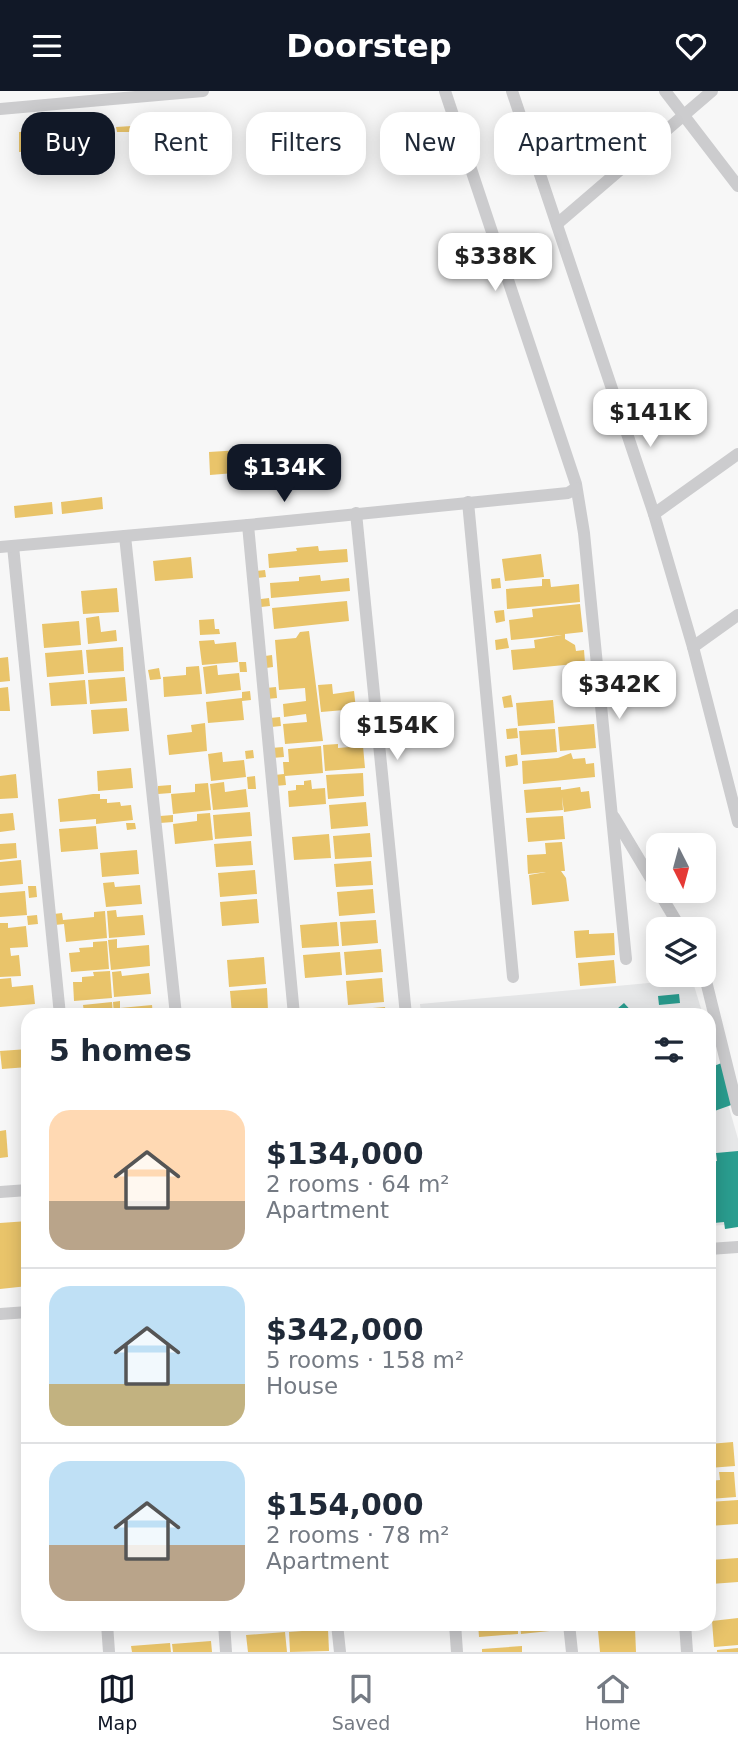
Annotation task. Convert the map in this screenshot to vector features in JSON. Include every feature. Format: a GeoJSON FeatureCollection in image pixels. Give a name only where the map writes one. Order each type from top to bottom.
{"type":"FeatureCollection","features":[{"type":"Feature","properties":{"kind":"street"},"geometry":{"type":"LineString","coordinates":[[0,109],[92,96],[203,91]]}},
{"type":"Feature","properties":{"kind":"street"},"geometry":{"type":"LineString","coordinates":[[444,91],[576,488],[584,533],[626,959]]}},
{"type":"Feature","properties":{"kind":"street"},"geometry":{"type":"LineString","coordinates":[[512,91],[654,514],[733,779],[738,822]]}},
{"type":"Feature","properties":{"kind":"street"},"geometry":{"type":"LineString","coordinates":[[665,91],[738,186]]}},
{"type":"Feature","properties":{"kind":"street"},"geometry":{"type":"LineString","coordinates":[[557,224],[712,91]]}},
{"type":"Feature","properties":{"kind":"street"},"geometry":{"type":"LineString","coordinates":[[654,514],[738,454]]}},
{"type":"Feature","properties":{"kind":"street"},"geometry":{"type":"LineString","coordinates":[[59,1008],[7,546],[568,493],[576,488]]}},
{"type":"Feature","properties":{"kind":"street"},"geometry":{"type":"LineString","coordinates":[[468,502],[513,977]]}},
{"type":"Feature","properties":{"kind":"street"},"geometry":{"type":"LineString","coordinates":[[356,513],[405,1008]]}},
{"type":"Feature","properties":{"kind":"street"},"geometry":{"type":"LineString","coordinates":[[248,525],[293,1008]]}},
{"type":"Feature","properties":{"kind":"street"},"geometry":{"type":"LineString","coordinates":[[125,536],[175,1008]]}},
{"type":"Feature","properties":{"kind":"street"},"geometry":{"type":"LineString","coordinates":[[693,647],[738,615]]}},
{"type":"Feature","properties":{"kind":"street"},"geometry":{"type":"LineString","coordinates":[[612,814],[674,917]]}},
{"type":"Feature","properties":{"kind":"street"},"geometry":{"type":"LineString","coordinates":[[707,987],[713,1008]]}},
{"type":"Feature","properties":{"kind":"street"},"geometry":{"type":"LineString","coordinates":[[716,1021],[738,1110]]}},
{"type":"Feature","properties":{"kind":"street"},"geometry":{"type":"LineString","coordinates":[[0,1192],[21,1190]]}},
{"type":"Feature","properties":{"kind":"street"},"geometry":{"type":"LineString","coordinates":[[716,1249],[738,1247]]}},
{"type":"Feature","properties":{"kind":"street"},"geometry":{"type":"LineString","coordinates":[[0,1314],[21,1312]]}},
{"type":"Feature","properties":{"kind":"street"},"geometry":{"type":"LineString","coordinates":[[108,1631],[109,1652]]}},
{"type":"Feature","properties":{"kind":"street"},"geometry":{"type":"LineString","coordinates":[[224,1631],[226,1652]]}},
{"type":"Feature","properties":{"kind":"street"},"geometry":{"type":"LineString","coordinates":[[338,1631],[340,1652]]}},
{"type":"Feature","properties":{"kind":"street"},"geometry":{"type":"LineString","coordinates":[[456,1631],[457,1652]]}},
{"type":"Feature","properties":{"kind":"street"},"geometry":{"type":"LineString","coordinates":[[570,1631],[572,1652]]}},
{"type":"Feature","properties":{"kind":"street"},"geometry":{"type":"LineString","coordinates":[[686,1631],[687,1652]]}},
{"type":"Feature","properties":{"kind":"shaded area"},"geometry":{"type":"Polygon","coordinates":[[[646,983],[646,987],[694,987],[701,1008],[420,1008],[420,1004],[646,983]]]}},
{"type":"Feature","properties":{"kind":"shaded area"},"geometry":{"type":"Polygon","coordinates":[[[716,1062],[738,1139],[738,1224],[716,1226],[716,1062]]]}},
{"type":"Feature","properties":{"kind":"building: Homes"},"geometry":{"type":"Polygon","coordinates":[[[129,126],[129,132],[117,132],[116,127],[129,126]]]}},
{"type":"Feature","properties":{"kind":"building: Homes"},"geometry":{"type":"Polygon","coordinates":[[[21,132],[21,152],[19,152],[21,132]]]}},
{"type":"Feature","properties":{"kind":"building: Homes"},"geometry":{"type":"Polygon","coordinates":[[[257,449],[259,471],[210,475],[209,452],[257,449]]]}},
{"type":"Feature","properties":{"kind":"building: Homes"},"geometry":{"type":"Polygon","coordinates":[[[102,497],[103,509],[62,514],[61,502],[102,497]]]}},
{"type":"Feature","properties":{"kind":"building: Homes"},"geometry":{"type":"Polygon","coordinates":[[[52,502],[53,514],[15,518],[14,506],[52,502]]]}},
{"type":"Feature","properties":{"kind":"building: Homes"},"geometry":{"type":"Polygon","coordinates":[[[318,546],[319,551],[347,549],[348,562],[269,568],[268,554],[318,546]]]}},
{"type":"Feature","properties":{"kind":"building: Homes"},"geometry":{"type":"Polygon","coordinates":[[[541,554],[544,577],[505,581],[502,559],[541,554]]]}},
{"type":"Feature","properties":{"kind":"building: Homes"},"geometry":{"type":"Polygon","coordinates":[[[191,557],[193,578],[155,581],[153,561],[191,557]]]}},
{"type":"Feature","properties":{"kind":"building: Homes"},"geometry":{"type":"Polygon","coordinates":[[[265,570],[266,577],[257,578],[256,571],[265,570]]]}},
{"type":"Feature","properties":{"kind":"building: Homes"},"geometry":{"type":"Polygon","coordinates":[[[320,575],[321,581],[349,578],[350,591],[271,598],[270,583],[299,581],[299,577],[320,575]]]}},
{"type":"Feature","properties":{"kind":"building: Homes"},"geometry":{"type":"Polygon","coordinates":[[[500,578],[501,588],[492,589],[491,579],[500,578]]]}},
{"type":"Feature","properties":{"kind":"building: Homes"},"geometry":{"type":"Polygon","coordinates":[[[542,579],[550,579],[551,587],[579,584],[580,602],[507,609],[506,589],[542,586],[542,579]]]}},
{"type":"Feature","properties":{"kind":"building: Homes"},"geometry":{"type":"Polygon","coordinates":[[[117,588],[119,612],[83,614],[81,591],[117,588]]]}},
{"type":"Feature","properties":{"kind":"building: Homes"},"geometry":{"type":"Polygon","coordinates":[[[269,598],[270,606],[261,607],[261,599],[269,598]]]}},
{"type":"Feature","properties":{"kind":"building: Homes"},"geometry":{"type":"Polygon","coordinates":[[[347,601],[349,621],[274,629],[272,608],[347,601]]]}},
{"type":"Feature","properties":{"kind":"building: Homes"},"geometry":{"type":"Polygon","coordinates":[[[580,604],[583,632],[565,634],[565,639],[575,645],[576,651],[584,650],[585,663],[513,670],[511,650],[535,648],[534,640],[562,635],[511,640],[509,620],[533,617],[532,609],[580,604]]]}},
{"type":"Feature","properties":{"kind":"building: Homes"},"geometry":{"type":"Polygon","coordinates":[[[504,610],[505,621],[496,623],[494,611],[504,610]]]}},
{"type":"Feature","properties":{"kind":"building: Homes"},"geometry":{"type":"Polygon","coordinates":[[[99,616],[101,632],[116,630],[117,641],[88,644],[86,618],[99,616]]]}},
{"type":"Feature","properties":{"kind":"building: Homes"},"geometry":{"type":"Polygon","coordinates":[[[214,619],[215,629],[219,629],[220,634],[200,635],[199,620],[214,619]]]}},
{"type":"Feature","properties":{"kind":"building: Homes"},"geometry":{"type":"Polygon","coordinates":[[[79,621],[81,645],[44,648],[42,624],[79,621]]]}},
{"type":"Feature","properties":{"kind":"building: Homes"},"geometry":{"type":"Polygon","coordinates":[[[309,631],[323,741],[285,744],[283,724],[307,722],[306,714],[284,717],[283,704],[306,701],[305,688],[279,690],[275,640],[296,638],[300,632],[309,631]]]}},
{"type":"Feature","properties":{"kind":"building: Homes"},"geometry":{"type":"Polygon","coordinates":[[[507,638],[509,648],[496,650],[495,640],[507,638]]]}},
{"type":"Feature","properties":{"kind":"building: Homes"},"geometry":{"type":"Polygon","coordinates":[[[214,640],[215,644],[236,642],[238,662],[202,665],[199,641],[214,640]]]}},
{"type":"Feature","properties":{"kind":"building: Homes"},"geometry":{"type":"Polygon","coordinates":[[[123,647],[124,671],[88,673],[86,650],[123,647]]]}},
{"type":"Feature","properties":{"kind":"building: Homes"},"geometry":{"type":"Polygon","coordinates":[[[82,650],[84,674],[47,677],[45,653],[82,650]]]}},
{"type":"Feature","properties":{"kind":"building: Homes"},"geometry":{"type":"Polygon","coordinates":[[[272,655],[273,667],[266,668],[265,656],[272,655]]]}},
{"type":"Feature","properties":{"kind":"building: Homes"},"geometry":{"type":"Polygon","coordinates":[[[8,657],[10,681],[0,682],[0,658],[8,657]]]}},
{"type":"Feature","properties":{"kind":"building: Homes"},"geometry":{"type":"Polygon","coordinates":[[[239,662],[246,662],[247,672],[240,672],[239,662]]]}},
{"type":"Feature","properties":{"kind":"building: Homes"},"geometry":{"type":"Polygon","coordinates":[[[217,665],[218,675],[239,673],[241,690],[206,694],[203,667],[217,665]]]}},
{"type":"Feature","properties":{"kind":"building: Homes"},"geometry":{"type":"Polygon","coordinates":[[[199,666],[202,694],[164,697],[163,677],[186,675],[186,667],[199,666]]]}},
{"type":"Feature","properties":{"kind":"building: Homes"},"geometry":{"type":"Polygon","coordinates":[[[159,668],[161,679],[150,680],[148,670],[159,668]]]}},
{"type":"Feature","properties":{"kind":"building: Homes"},"geometry":{"type":"Polygon","coordinates":[[[125,677],[127,701],[90,704],[88,680],[125,677]]]}},
{"type":"Feature","properties":{"kind":"building: Homes"},"geometry":{"type":"Polygon","coordinates":[[[85,680],[87,704],[51,706],[49,683],[85,680]]]}},
{"type":"Feature","properties":{"kind":"building: Homes"},"geometry":{"type":"Polygon","coordinates":[[[332,684],[333,694],[354,691],[356,709],[321,712],[318,685],[332,684]]]}},
{"type":"Feature","properties":{"kind":"building: Homes"},"geometry":{"type":"Polygon","coordinates":[[[8,687],[10,711],[0,711],[0,688],[8,687]]]}},
{"type":"Feature","properties":{"kind":"building: Homes"},"geometry":{"type":"Polygon","coordinates":[[[276,687],[277,698],[267,699],[266,688],[276,687]]]}},
{"type":"Feature","properties":{"kind":"building: Homes"},"geometry":{"type":"Polygon","coordinates":[[[250,691],[251,700],[242,701],[244,720],[208,723],[206,702],[242,698],[242,692],[250,691]]]}},
{"type":"Feature","properties":{"kind":"building: Homes"},"geometry":{"type":"Polygon","coordinates":[[[511,695],[513,707],[504,708],[502,697],[511,695]]]}},
{"type":"Feature","properties":{"kind":"building: Homes"},"geometry":{"type":"Polygon","coordinates":[[[553,700],[555,723],[518,726],[516,703],[553,700]]]}},
{"type":"Feature","properties":{"kind":"building: Homes"},"geometry":{"type":"Polygon","coordinates":[[[127,708],[129,731],[93,734],[91,710],[127,708]]]}},
{"type":"Feature","properties":{"kind":"building: Homes"},"geometry":{"type":"Polygon","coordinates":[[[280,717],[281,726],[271,727],[270,718],[280,717]]]}},
{"type":"Feature","properties":{"kind":"building: Homes"},"geometry":{"type":"Polygon","coordinates":[[[205,723],[207,751],[169,755],[167,735],[192,732],[191,725],[205,723]]]}},
{"type":"Feature","properties":{"kind":"building: Homes"},"geometry":{"type":"Polygon","coordinates":[[[594,724],[596,748],[560,751],[558,727],[594,724]]]}},
{"type":"Feature","properties":{"kind":"building: Homes"},"geometry":{"type":"Polygon","coordinates":[[[517,728],[518,738],[507,739],[506,729],[517,728]]]}},
{"type":"Feature","properties":{"kind":"building: Homes"},"geometry":{"type":"Polygon","coordinates":[[[555,729],[557,752],[521,755],[519,731],[555,729]]]}},
{"type":"Feature","properties":{"kind":"building: Homes"},"geometry":{"type":"Polygon","coordinates":[[[338,744],[338,748],[363,746],[365,768],[325,771],[323,745],[338,744]]]}},
{"type":"Feature","properties":{"kind":"building: Homes"},"geometry":{"type":"Polygon","coordinates":[[[321,746],[323,773],[285,776],[286,785],[275,786],[274,775],[284,774],[283,762],[289,762],[288,749],[321,746]]]}},
{"type":"Feature","properties":{"kind":"building: Homes"},"geometry":{"type":"Polygon","coordinates":[[[283,747],[284,757],[272,758],[271,748],[283,747]]]}},
{"type":"Feature","properties":{"kind":"building: Homes"},"geometry":{"type":"Polygon","coordinates":[[[253,750],[254,758],[246,759],[245,751],[253,750]]]}},
{"type":"Feature","properties":{"kind":"building: Homes"},"geometry":{"type":"Polygon","coordinates":[[[222,752],[223,762],[244,760],[246,777],[211,781],[208,754],[222,752]]]}},
{"type":"Feature","properties":{"kind":"building: Homes"},"geometry":{"type":"Polygon","coordinates":[[[571,753],[573,759],[585,758],[586,764],[594,763],[595,777],[523,784],[522,761],[558,758],[571,753]]]}},
{"type":"Feature","properties":{"kind":"building: Homes"},"geometry":{"type":"Polygon","coordinates":[[[517,754],[518,765],[506,767],[505,756],[517,754]]]}},
{"type":"Feature","properties":{"kind":"building: Homes"},"geometry":{"type":"Polygon","coordinates":[[[131,768],[133,788],[98,791],[97,771],[131,768]]]}},
{"type":"Feature","properties":{"kind":"building: Homes"},"geometry":{"type":"Polygon","coordinates":[[[363,773],[364,796],[328,799],[326,775],[363,773]]]}},
{"type":"Feature","properties":{"kind":"building: Homes"},"geometry":{"type":"Polygon","coordinates":[[[16,774],[18,798],[0,799],[0,776],[16,774]]]}},
{"type":"Feature","properties":{"kind":"building: Homes"},"geometry":{"type":"Polygon","coordinates":[[[255,776],[256,789],[248,789],[247,777],[255,776]]]}},
{"type":"Feature","properties":{"kind":"building: Homes"},"geometry":{"type":"Polygon","coordinates":[[[311,780],[312,789],[325,788],[326,804],[289,807],[288,791],[296,790],[296,785],[304,785],[304,781],[311,780]]]}},
{"type":"Feature","properties":{"kind":"building: Homes"},"geometry":{"type":"Polygon","coordinates":[[[224,782],[225,792],[246,789],[248,807],[213,810],[210,784],[224,782]]]}},
{"type":"Feature","properties":{"kind":"building: Homes"},"geometry":{"type":"Polygon","coordinates":[[[208,783],[211,810],[173,814],[171,794],[195,792],[195,784],[208,783]]]}},
{"type":"Feature","properties":{"kind":"building: Homes"},"geometry":{"type":"Polygon","coordinates":[[[171,785],[171,793],[158,794],[158,786],[171,785]]]}},
{"type":"Feature","properties":{"kind":"building: Homes"},"geometry":{"type":"Polygon","coordinates":[[[561,787],[561,790],[580,787],[581,792],[589,791],[591,808],[564,812],[562,797],[563,810],[526,813],[524,790],[561,787]]]}},
{"type":"Feature","properties":{"kind":"building: Homes"},"geometry":{"type":"Polygon","coordinates":[[[100,794],[100,799],[107,799],[107,803],[131,805],[133,820],[96,824],[96,819],[60,822],[58,799],[100,794]]]}},
{"type":"Feature","properties":{"kind":"building: Homes"},"geometry":{"type":"Polygon","coordinates":[[[366,802],[368,826],[331,829],[329,805],[366,802]]]}},
{"type":"Feature","properties":{"kind":"building: Homes"},"geometry":{"type":"Polygon","coordinates":[[[250,812],[252,836],[215,839],[213,815],[250,812]]]}},
{"type":"Feature","properties":{"kind":"building: Homes"},"geometry":{"type":"Polygon","coordinates":[[[13,813],[15,830],[0,832],[0,814],[13,813]]]}},
{"type":"Feature","properties":{"kind":"building: Homes"},"geometry":{"type":"Polygon","coordinates":[[[210,813],[213,840],[175,844],[173,824],[197,821],[197,814],[210,813]]]}},
{"type":"Feature","properties":{"kind":"building: Homes"},"geometry":{"type":"Polygon","coordinates":[[[173,815],[173,822],[160,823],[160,816],[173,815]]]}},
{"type":"Feature","properties":{"kind":"building: Homes"},"geometry":{"type":"Polygon","coordinates":[[[563,816],[565,839],[528,842],[526,818],[563,816]]]}},
{"type":"Feature","properties":{"kind":"building: Homes"},"geometry":{"type":"Polygon","coordinates":[[[126,823],[135,823],[136,829],[127,830],[126,823]]]}},
{"type":"Feature","properties":{"kind":"building: Homes"},"geometry":{"type":"Polygon","coordinates":[[[96,826],[98,849],[61,852],[59,829],[96,826]]]}},
{"type":"Feature","properties":{"kind":"building: Homes"},"geometry":{"type":"Polygon","coordinates":[[[370,833],[372,857],[335,859],[333,836],[370,833]]]}},
{"type":"Feature","properties":{"kind":"building: Homes"},"geometry":{"type":"Polygon","coordinates":[[[329,834],[331,858],[294,860],[292,837],[329,834]]]}},
{"type":"Feature","properties":{"kind":"building: Homes"},"geometry":{"type":"Polygon","coordinates":[[[251,841],[253,865],[216,867],[214,844],[251,841]]]}},
{"type":"Feature","properties":{"kind":"building: Homes"},"geometry":{"type":"Polygon","coordinates":[[[562,842],[565,871],[561,871],[566,878],[569,901],[532,905],[529,875],[546,872],[528,874],[527,855],[546,854],[545,843],[562,842]]]}},
{"type":"Feature","properties":{"kind":"building: Homes"},"geometry":{"type":"Polygon","coordinates":[[[16,843],[17,858],[0,860],[0,844],[16,843]]]}},
{"type":"Feature","properties":{"kind":"building: Homes"},"geometry":{"type":"Polygon","coordinates":[[[137,850],[139,874],[102,877],[100,853],[137,850]]]}},
{"type":"Feature","properties":{"kind":"building: Homes"},"geometry":{"type":"Polygon","coordinates":[[[21,860],[23,884],[0,886],[0,862],[21,860]]]}},
{"type":"Feature","properties":{"kind":"building: Homes"},"geometry":{"type":"Polygon","coordinates":[[[371,861],[373,885],[336,887],[334,864],[371,861]]]}},
{"type":"Feature","properties":{"kind":"building: Homes"},"geometry":{"type":"Polygon","coordinates":[[[255,870],[257,894],[220,897],[218,873],[255,870]]]}},
{"type":"Feature","properties":{"kind":"building: Homes"},"geometry":{"type":"Polygon","coordinates":[[[114,882],[115,887],[140,885],[142,904],[106,907],[103,883],[114,882]]]}},
{"type":"Feature","properties":{"kind":"building: Homes"},"geometry":{"type":"Polygon","coordinates":[[[28,886],[36,886],[37,897],[29,898],[28,886]]]}},
{"type":"Feature","properties":{"kind":"building: Homes"},"geometry":{"type":"Polygon","coordinates":[[[373,889],[375,913],[339,916],[337,892],[373,889]]]}},
{"type":"Feature","properties":{"kind":"building: Homes"},"geometry":{"type":"Polygon","coordinates":[[[25,891],[27,915],[0,917],[0,893],[25,891]]]}},
{"type":"Feature","properties":{"kind":"building: Homes"},"geometry":{"type":"Polygon","coordinates":[[[257,899],[259,923],[222,926],[220,902],[257,899]]]}},
{"type":"Feature","properties":{"kind":"building: Homes"},"geometry":{"type":"Polygon","coordinates":[[[116,910],[117,917],[143,915],[145,935],[109,938],[107,911],[116,910]]]}},
{"type":"Feature","properties":{"kind":"building: Homes"},"geometry":{"type":"Polygon","coordinates":[[[105,911],[107,938],[66,942],[64,924],[55,925],[54,914],[62,913],[63,920],[94,917],[94,912],[105,911]]]}},
{"type":"Feature","properties":{"kind":"building: Homes"},"geometry":{"type":"Polygon","coordinates":[[[37,915],[38,924],[28,925],[27,916],[37,915]]]}},
{"type":"Feature","properties":{"kind":"building: Homes"},"geometry":{"type":"Polygon","coordinates":[[[376,920],[378,943],[342,946],[340,922],[376,920]]]}},
{"type":"Feature","properties":{"kind":"building: Homes"},"geometry":{"type":"Polygon","coordinates":[[[337,922],[339,946],[302,948],[300,925],[337,922]]]}},
{"type":"Feature","properties":{"kind":"building: Homes"},"geometry":{"type":"Polygon","coordinates":[[[0,923],[8,923],[8,928],[26,926],[28,947],[10,948],[11,956],[19,955],[21,976],[0,977],[0,923]]]}},
{"type":"Feature","properties":{"kind":"building: Homes"},"geometry":{"type":"Polygon","coordinates":[[[589,930],[589,934],[614,933],[615,955],[576,958],[574,931],[589,930]]]}},
{"type":"Feature","properties":{"kind":"building: Homes"},"geometry":{"type":"Polygon","coordinates":[[[117,939],[117,948],[149,945],[150,966],[111,970],[108,940],[117,939]]]}},
{"type":"Feature","properties":{"kind":"building: Homes"},"geometry":{"type":"Polygon","coordinates":[[[107,941],[109,969],[71,972],[69,953],[80,952],[79,948],[93,947],[93,942],[107,941]]]}},
{"type":"Feature","properties":{"kind":"building: Homes"},"geometry":{"type":"Polygon","coordinates":[[[381,949],[383,972],[346,975],[344,952],[381,949]]]}},
{"type":"Feature","properties":{"kind":"building: Homes"},"geometry":{"type":"Polygon","coordinates":[[[340,952],[342,975],[305,978],[303,955],[340,952]]]}},
{"type":"Feature","properties":{"kind":"building: Homes"},"geometry":{"type":"Polygon","coordinates":[[[264,957],[266,984],[229,987],[227,960],[264,957]]]}},
{"type":"Feature","properties":{"kind":"building: Homes"},"geometry":{"type":"Polygon","coordinates":[[[614,960],[616,983],[580,986],[578,963],[614,960]]]}},
{"type":"Feature","properties":{"kind":"building: Homes"},"geometry":{"type":"Polygon","coordinates":[[[110,971],[112,998],[74,1001],[73,982],[82,982],[82,977],[94,976],[93,972],[110,971]]]}},
{"type":"Feature","properties":{"kind":"building: Homes"},"geometry":{"type":"Polygon","coordinates":[[[121,971],[122,976],[149,973],[151,994],[114,997],[112,972],[121,971]]]}},
{"type":"Feature","properties":{"kind":"building: Homes"},"geometry":{"type":"Polygon","coordinates":[[[11,978],[12,987],[33,985],[35,1004],[0,1007],[0,979],[11,978]]]}},
{"type":"Feature","properties":{"kind":"building: Homes"},"geometry":{"type":"Polygon","coordinates":[[[382,978],[384,1002],[348,1005],[346,981],[382,978]]]}},
{"type":"Feature","properties":{"kind":"building: Homes"},"geometry":{"type":"Polygon","coordinates":[[[267,988],[268,1008],[231,1008],[230,991],[267,988]]]}},
{"type":"Feature","properties":{"kind":"building: Homes"},"geometry":{"type":"Polygon","coordinates":[[[120,1001],[120,1008],[113,1008],[113,1002],[120,1001]]]}},
{"type":"Feature","properties":{"kind":"building: Homes"},"geometry":{"type":"Polygon","coordinates":[[[112,1002],[112,1008],[83,1008],[83,1005],[112,1002]]]}},
{"type":"Feature","properties":{"kind":"building: Homes"},"geometry":{"type":"Polygon","coordinates":[[[152,1005],[152,1008],[120,1008],[152,1005]]]}},
{"type":"Feature","properties":{"kind":"building: Homes"},"geometry":{"type":"Polygon","coordinates":[[[21,1050],[21,1068],[2,1069],[0,1051],[21,1050]]]}},
{"type":"Feature","properties":{"kind":"building: Homes"},"geometry":{"type":"Polygon","coordinates":[[[6,1130],[8,1157],[0,1158],[0,1131],[6,1130]]]}},
{"type":"Feature","properties":{"kind":"building: Homes"},"geometry":{"type":"Polygon","coordinates":[[[21,1222],[21,1287],[0,1289],[0,1223],[21,1222]]]}},
{"type":"Feature","properties":{"kind":"building: Homes"},"geometry":{"type":"Polygon","coordinates":[[[733,1442],[735,1466],[716,1467],[716,1443],[733,1442]]]}},
{"type":"Feature","properties":{"kind":"building: Homes"},"geometry":{"type":"Polygon","coordinates":[[[719,1472],[734,1472],[736,1497],[716,1498],[716,1480],[720,1480],[719,1472]]]}},
{"type":"Feature","properties":{"kind":"building: Homes"},"geometry":{"type":"Polygon","coordinates":[[[738,1500],[738,1524],[716,1526],[716,1502],[738,1500]]]}},
{"type":"Feature","properties":{"kind":"building: Homes"},"geometry":{"type":"Polygon","coordinates":[[[738,1558],[738,1582],[716,1584],[716,1560],[738,1558]]]}},
{"type":"Feature","properties":{"kind":"building: Homes"},"geometry":{"type":"Polygon","coordinates":[[[738,1618],[738,1645],[714,1647],[713,1631],[716,1631],[716,1621],[738,1618]]]}},
{"type":"Feature","properties":{"kind":"building: Homes"},"geometry":{"type":"Polygon","coordinates":[[[328,1631],[329,1651],[290,1652],[289,1632],[328,1631]]]}},
{"type":"Feature","properties":{"kind":"building: Homes"},"geometry":{"type":"Polygon","coordinates":[[[479,1631],[518,1631],[518,1634],[479,1637],[479,1631]]]}},
{"type":"Feature","properties":{"kind":"building: Homes"},"geometry":{"type":"Polygon","coordinates":[[[521,1631],[550,1631],[521,1634],[521,1631]]]}},
{"type":"Feature","properties":{"kind":"building: Homes"},"geometry":{"type":"Polygon","coordinates":[[[598,1631],[635,1631],[636,1652],[600,1652],[598,1631]]]}},
{"type":"Feature","properties":{"kind":"building: Homes"},"geometry":{"type":"Polygon","coordinates":[[[285,1632],[287,1652],[248,1652],[246,1635],[285,1632]]]}},
{"type":"Feature","properties":{"kind":"building: Homes"},"geometry":{"type":"Polygon","coordinates":[[[211,1641],[212,1652],[173,1652],[172,1644],[211,1641]]]}},
{"type":"Feature","properties":{"kind":"building: Homes"},"geometry":{"type":"Polygon","coordinates":[[[170,1643],[171,1652],[132,1652],[131,1646],[170,1643]]]}},
{"type":"Feature","properties":{"kind":"building: Homes"},"geometry":{"type":"Polygon","coordinates":[[[522,1646],[522,1652],[482,1652],[482,1649],[522,1646]]]}},
{"type":"Feature","properties":{"kind":"building: Homes"},"geometry":{"type":"Polygon","coordinates":[[[738,1648],[738,1652],[717,1652],[717,1650],[738,1648]]]}},
{"type":"Feature","properties":{"kind":"building: Schools"},"geometry":{"type":"Polygon","coordinates":[[[679,994],[680,1003],[659,1005],[658,996],[679,994]]]}},
{"type":"Feature","properties":{"kind":"building: Schools"},"geometry":{"type":"Polygon","coordinates":[[[724,1062],[734,1104],[716,1110],[716,1065],[724,1062]]]}},
{"type":"Feature","properties":{"kind":"building: Schools"},"geometry":{"type":"Polygon","coordinates":[[[738,1151],[738,1227],[725,1229],[724,1222],[716,1223],[716,1153],[738,1151]]]}}]}
